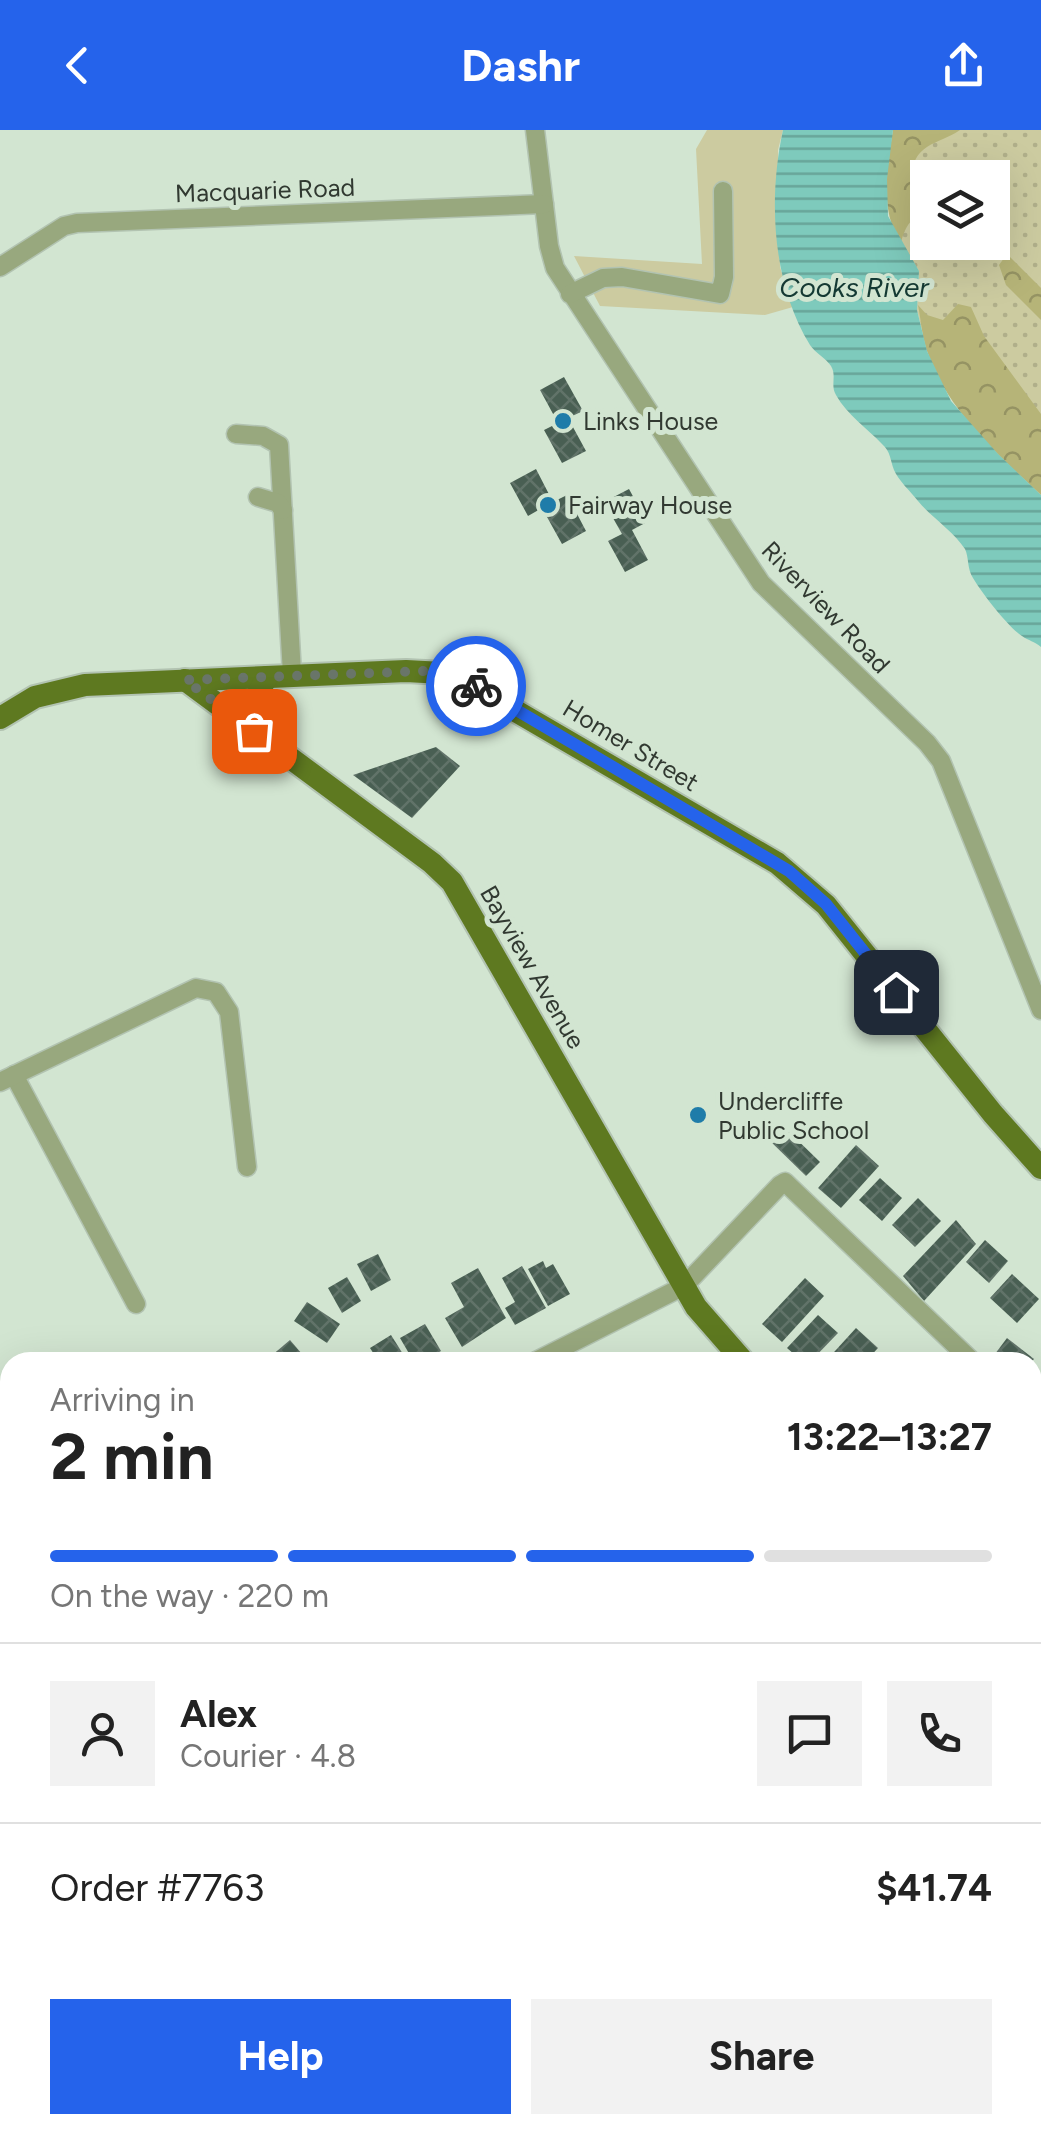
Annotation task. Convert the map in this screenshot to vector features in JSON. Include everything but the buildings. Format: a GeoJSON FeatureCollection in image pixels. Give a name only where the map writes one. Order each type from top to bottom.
{"type":"FeatureCollection","features":[{"type":"Feature","properties":{"kind":"main road","name":"Homer Street"},"geometry":{"type":"LineString","coordinates":[[0,718],[36,696],[64,688],[292,674],[426,671],[459,678],[789,871],[826,904],[992,1114],[1041,1168]]}},
{"type":"Feature","properties":{"kind":"main road"},"geometry":{"type":"LineString","coordinates":[[254,731],[256,696],[267,677]]}},
{"type":"Feature","properties":{"kind":"main road","name":"Bayview Avenue"},"geometry":{"type":"LineString","coordinates":[[185,680],[432,863],[452,882],[684,1286],[713,1330],[734,1352]]}},
{"type":"Feature","properties":{"kind":"street","name":"Riverview Road"},"geometry":{"type":"LineString","coordinates":[[535,130],[552,257],[570,294],[761,583],[927,743],[940,761],[1041,1010]]}},
{"type":"Feature","properties":{"kind":"street"},"geometry":{"type":"LineString","coordinates":[[570,294],[603,278],[622,277],[720,294],[724,277],[724,191]]}},
{"type":"Feature","properties":{"kind":"street","name":"Macquarie Road"},"geometry":{"type":"LineString","coordinates":[[0,267],[64,226],[77,222],[544,204]]}},
{"type":"Feature","properties":{"kind":"street"},"geometry":{"type":"LineString","coordinates":[[236,434],[262,436],[279,445],[292,674]]}},
{"type":"Feature","properties":{"kind":"street"},"geometry":{"type":"LineString","coordinates":[[258,497],[278,502],[283,510]]}},
{"type":"Feature","properties":{"kind":"street"},"geometry":{"type":"LineString","coordinates":[[136,1304],[7,1079],[196,988],[216,992],[229,1012],[246,1167]]}},
{"type":"Feature","properties":{"kind":"street"},"geometry":{"type":"LineString","coordinates":[[554,1352],[684,1286],[786,1182],[964,1352]]}},
{"type":"Feature","properties":{"kind":"green space"},"geometry":{"type":"Polygon","coordinates":[[[707,130],[783,130],[778,150],[780,267],[793,307],[765,315],[600,306],[574,256],[702,264],[696,149],[707,130]]]}},
{"type":"Feature","properties":{"kind":"green space"},"geometry":{"type":"Polygon","coordinates":[[[893,130],[1041,130],[1041,495],[927,351],[917,310],[919,271],[912,260],[1010,260],[1010,160],[910,160],[910,257],[896,235],[893,130]]]}},
{"type":"Feature","properties":{"kind":"green space"},"geometry":{"type":"Polygon","coordinates":[[[893,130],[960,130],[910,160],[910,223],[901,243],[887,203],[893,130]]]}},
{"type":"Feature","properties":{"kind":"green space"},"geometry":{"type":"Polygon","coordinates":[[[1010,257],[1041,288],[1041,320],[1006,285],[999,265],[1010,257]]]}},
{"type":"Feature","properties":{"kind":"green space"},"geometry":{"type":"Polygon","coordinates":[[[958,304],[971,307],[984,336],[1041,414],[1041,495],[975,430],[936,372],[925,345],[918,305],[927,315],[943,320],[958,304]]]}},
{"type":"Feature","properties":{"kind":"water","name":"Cooks River"},"geometry":{"type":"Polygon","coordinates":[[[783,130],[893,130],[887,179],[888,216],[919,271],[917,310],[927,351],[951,401],[1041,495],[1041,647],[1016,632],[982,592],[960,543],[905,486],[885,447],[851,415],[834,391],[831,366],[812,348],[797,321],[781,268],[775,212],[783,130]]]}},
{"type":"Feature","properties":{"kind":"way so far"},"geometry":{"type":"LineString","coordinates":[[254,731],[185,680],[426,671],[476,686]]}},
{"type":"Feature","properties":{"kind":"place","name":"Links House"},"geometry":{"type":"Point","coordinates":[563,421]}},
{"type":"Feature","properties":{"kind":"place","name":"Fairway House"},"geometry":{"type":"Point","coordinates":[548,505]}},
{"type":"Feature","properties":{"kind":"place","name":"Undercliffe Public School"},"geometry":{"type":"Point","coordinates":[698,1115]}},
{"type":"Feature","properties":{"kind":"route"},"geometry":{"type":"LineString","coordinates":[[476,686],[789,871],[826,904],[896,992]]}}]}
